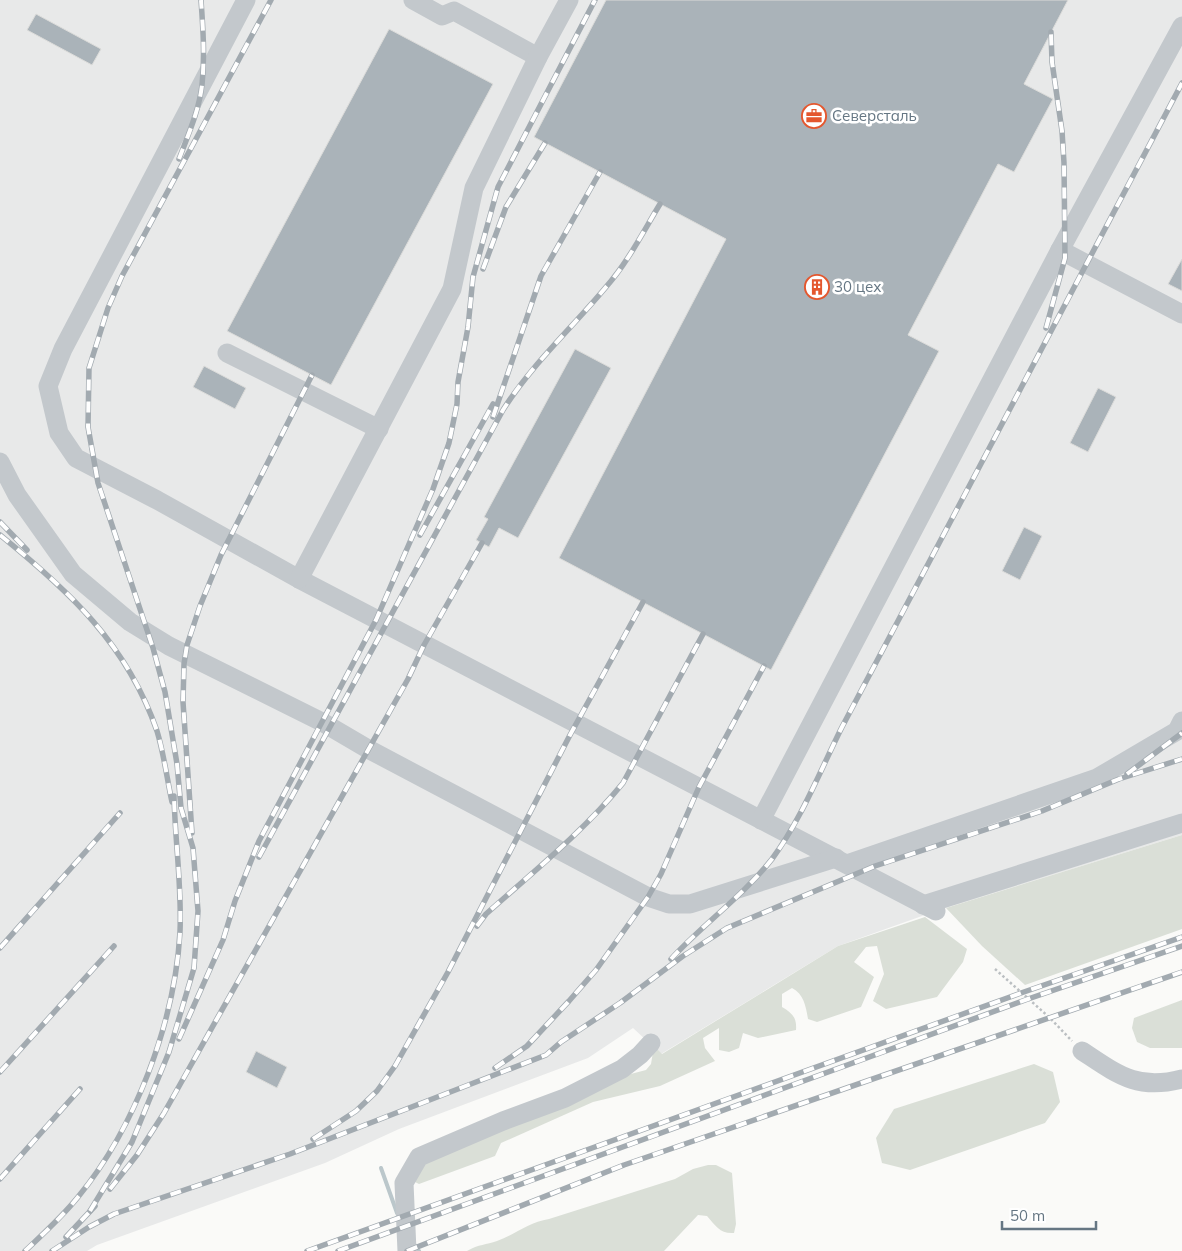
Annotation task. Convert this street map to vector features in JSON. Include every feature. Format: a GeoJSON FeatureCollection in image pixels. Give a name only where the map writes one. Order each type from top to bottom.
{"type":"FeatureCollection","features":[{"type":"Feature","properties":{"kind":"lane"},"geometry":{"type":"LineString","coordinates":[[246,0],[62,349],[48,386],[59,433],[76,458],[157,500],[299,579],[929,908],[1182,823]]}},
{"type":"Feature","properties":{"kind":"lane"},"geometry":{"type":"LineString","coordinates":[[413,0],[442,16],[454,6],[538,57]]}},
{"type":"Feature","properties":{"kind":"lane"},"geometry":{"type":"LineString","coordinates":[[299,579],[452,290],[474,188],[538,57],[569,0]]}},
{"type":"Feature","properties":{"kind":"lane"},"geometry":{"type":"LineString","coordinates":[[761,820],[1060,250],[1182,26]]}},
{"type":"Feature","properties":{"kind":"lane"},"geometry":{"type":"LineString","coordinates":[[1060,250],[1182,314]]}},
{"type":"Feature","properties":{"kind":"lane"},"geometry":{"type":"LineString","coordinates":[[227,353],[379,429]]}},
{"type":"Feature","properties":{"kind":"lane"},"geometry":{"type":"LineString","coordinates":[[0,462],[17,495],[73,574],[130,622],[169,646],[322,722],[376,754],[648,897],[669,904],[690,904],[841,861],[1097,778],[1180,727]]}},
{"type":"Feature","properties":{"kind":"lane"},"geometry":{"type":"LineString","coordinates":[[407,1251],[404,1183],[419,1157],[503,1121],[565,1098],[622,1069],[640,1056],[651,1043]]}},
{"type":"Feature","properties":{"kind":"lane"},"geometry":{"type":"LineString","coordinates":[[1082,1051],[1126,1079],[1147,1083],[1182,1079]]}},
{"type":"Feature","properties":{"kind":"path"},"geometry":{"type":"LineString","coordinates":[[995,969],[1050,1018],[1082,1051]]}},
{"type":"Feature","properties":{"kind":"shaded area"},"geometry":{"type":"Polygon","coordinates":[[[0,0],[1182,0],[1182,835],[936,911],[838,946],[661,1054],[633,1028],[588,1058],[399,1129],[325,1163],[97,1245],[87,1251],[0,1251],[0,0]]]}},
{"type":"Feature","properties":{"kind":"shaded area"},"geometry":{"type":"Polygon","coordinates":[[[1182,835],[1182,929],[1025,985],[982,946],[946,908],[1182,835]]]}},
{"type":"Feature","properties":{"kind":"shaded area"},"geometry":{"type":"Polygon","coordinates":[[[925,917],[967,949],[963,962],[937,997],[886,1009],[873,1001],[884,974],[877,946],[866,947],[854,962],[874,977],[861,1007],[817,1022],[808,1019],[802,997],[792,988],[782,994],[782,1007],[793,1016],[796,1022],[796,1030],[758,1038],[743,1033],[739,1048],[729,1052],[719,1050],[719,1028],[703,1038],[705,1048],[715,1061],[660,1086],[593,1102],[501,1143],[495,1156],[419,1184],[411,1180],[417,1163],[608,1080],[646,1070],[651,1064],[654,1046],[662,1054],[838,946],[925,917]]]}},
{"type":"Feature","properties":{"kind":"shaded area"},"geometry":{"type":"Polygon","coordinates":[[[1182,1000],[1182,1048],[1150,1048],[1137,1042],[1132,1028],[1134,1018],[1182,1000]]]}},
{"type":"Feature","properties":{"kind":"shaded area"},"geometry":{"type":"Polygon","coordinates":[[[1034,1064],[1053,1072],[1060,1102],[1045,1123],[910,1170],[882,1163],[876,1138],[894,1109],[1034,1064]]]}},
{"type":"Feature","properties":{"kind":"shaded area"},"geometry":{"type":"Polygon","coordinates":[[[716,1165],[732,1173],[736,1224],[734,1233],[722,1231],[707,1216],[698,1215],[664,1251],[467,1251],[504,1238],[529,1225],[675,1179],[693,1169],[716,1165]]]}},
{"type":"Feature","properties":{"kind":"building","name":"30 цех"},"geometry":{"type":"Polygon","coordinates":[[[606,0],[1068,0],[1024,84],[1053,99],[1014,172],[998,164],[908,335],[939,351],[771,670],[559,558],[726,239],[534,137],[606,0]]]}},
{"type":"Feature","properties":{"kind":"building"},"geometry":{"type":"Polygon","coordinates":[[[36,14],[101,49],[92,65],[27,30],[36,14]]]}},
{"type":"Feature","properties":{"kind":"building"},"geometry":{"type":"Polygon","coordinates":[[[389,29],[493,84],[331,385],[227,331],[389,29]]]}},
{"type":"Feature","properties":{"kind":"building"},"geometry":{"type":"Polygon","coordinates":[[[1182,259],[1182,291],[1168,284],[1182,259]]]}},
{"type":"Feature","properties":{"kind":"building"},"geometry":{"type":"Polygon","coordinates":[[[575,349],[611,368],[518,538],[499,528],[489,547],[476,540],[488,519],[484,517],[575,349]]]}},
{"type":"Feature","properties":{"kind":"building"},"geometry":{"type":"Polygon","coordinates":[[[204,366],[246,388],[235,409],[193,387],[204,366]]]}},
{"type":"Feature","properties":{"kind":"building"},"geometry":{"type":"Polygon","coordinates":[[[1098,388],[1116,397],[1088,452],[1070,443],[1098,388]]]}},
{"type":"Feature","properties":{"kind":"building"},"geometry":{"type":"Polygon","coordinates":[[[1024,527],[1042,536],[1020,580],[1002,571],[1024,527]]]}},
{"type":"Feature","properties":{"kind":"building"},"geometry":{"type":"Polygon","coordinates":[[[256,1051],[287,1067],[277,1088],[246,1072],[256,1051]]]}},
{"type":"Feature","properties":{"kind":"waterway"},"geometry":{"type":"LineString","coordinates":[[381,1168],[397,1213]]}},
{"type":"Feature","properties":{"kind":"waterway"},"geometry":{"type":"LineString","coordinates":[[413,1243],[419,1251]]}},
{"type":"Feature","properties":{"kind":"railway"},"geometry":{"type":"LineString","coordinates":[[179,159],[201,95],[204,53],[201,0]]}},
{"type":"Feature","properties":{"kind":"railway"},"geometry":{"type":"LineString","coordinates":[[90,1211],[132,1142],[169,1052],[194,968],[198,911],[193,848],[181,808],[177,764],[165,692],[153,648],[98,483],[88,427],[89,368],[108,308],[122,276],[271,0]]}},
{"type":"Feature","properties":{"kind":"railway"},"geometry":{"type":"LineString","coordinates":[[179,1039],[223,940],[235,901],[259,841],[376,620],[433,489],[449,443],[457,404],[458,382],[468,327],[473,277],[498,187],[595,0]]}},
{"type":"Feature","properties":{"kind":"railway"},"geometry":{"type":"LineString","coordinates":[[1046,328],[1065,258],[1064,163],[1062,131],[1052,62],[1051,32]]}},
{"type":"Feature","properties":{"kind":"railway"},"geometry":{"type":"LineString","coordinates":[[671,959],[760,873],[772,859],[792,828],[842,727],[1182,83]]}},
{"type":"Feature","properties":{"kind":"railway"},"geometry":{"type":"LineString","coordinates":[[483,269],[506,207],[545,143]]}},
{"type":"Feature","properties":{"kind":"railway"},"geometry":{"type":"LineString","coordinates":[[493,417],[541,276],[600,172]]}},
{"type":"Feature","properties":{"kind":"railway"},"geometry":{"type":"LineString","coordinates":[[259,857],[503,410],[539,362],[614,277],[635,247],[660,204]]}},
{"type":"Feature","properties":{"kind":"railway"},"geometry":{"type":"LineString","coordinates":[[192,833],[183,702],[184,664],[187,645],[200,606],[221,555],[312,375]]}},
{"type":"Feature","properties":{"kind":"railway"},"geometry":{"type":"LineString","coordinates":[[420,535],[493,404]]}},
{"type":"Feature","properties":{"kind":"railway"},"geometry":{"type":"LineString","coordinates":[[0,522],[27,550]]}},
{"type":"Feature","properties":{"kind":"railway"},"geometry":{"type":"LineString","coordinates":[[0,535],[49,577],[93,621],[130,672],[157,731],[172,802]]}},
{"type":"Feature","properties":{"kind":"railway"},"geometry":{"type":"LineString","coordinates":[[110,1189],[137,1155],[164,1113],[408,679],[424,645],[482,543]]}},
{"type":"Feature","properties":{"kind":"railway"},"geometry":{"type":"LineString","coordinates":[[313,1139],[356,1111],[377,1091],[395,1066],[448,972],[570,735],[643,602]]}},
{"type":"Feature","properties":{"kind":"railway"},"geometry":{"type":"LineString","coordinates":[[477,926],[486,914],[574,835],[623,783],[703,634]]}},
{"type":"Feature","properties":{"kind":"railway"},"geometry":{"type":"LineString","coordinates":[[495,1068],[527,1046],[569,1001],[596,970],[648,897],[661,874],[699,787],[764,666]]}},
{"type":"Feature","properties":{"kind":"railway"},"geometry":{"type":"LineString","coordinates":[[1127,774],[1182,733]]}},
{"type":"Feature","properties":{"kind":"railway"},"geometry":{"type":"LineString","coordinates":[[52,1251],[89,1227],[114,1214],[290,1154],[546,1055],[561,1042],[620,1003],[683,956],[727,928],[875,866],[1042,811],[1119,779],[1182,759]]}},
{"type":"Feature","properties":{"kind":"railway"},"geometry":{"type":"LineString","coordinates":[[25,1251],[66,1211],[99,1169],[134,1107],[161,1037],[177,966],[180,932],[174,796]]}},
{"type":"Feature","properties":{"kind":"railway"},"geometry":{"type":"LineString","coordinates":[[0,948],[120,813]]}},
{"type":"Feature","properties":{"kind":"railway"},"geometry":{"type":"LineString","coordinates":[[307,1251],[1021,993],[1182,937]]}},
{"type":"Feature","properties":{"kind":"railway"},"geometry":{"type":"LineString","coordinates":[[0,1072],[114,946]]}},
{"type":"Feature","properties":{"kind":"railway"},"geometry":{"type":"LineString","coordinates":[[338,1251],[1028,999],[1182,946]]}},
{"type":"Feature","properties":{"kind":"railway"},"geometry":{"type":"LineString","coordinates":[[407,1251],[624,1165],[1182,972]]}},
{"type":"Feature","properties":{"kind":"railway"},"geometry":{"type":"LineString","coordinates":[[0,1179],[80,1089]]}},
{"type":"Feature","properties":{"kind":"railway"},"geometry":{"type":"LineString","coordinates":[[66,1237],[95,1206]]}},
{"type":"Feature","properties":{"kind":"place","name":"Северсталь"},"geometry":{"type":"Point","coordinates":[814,116]}},
{"type":"Feature","properties":{"kind":"place","name":"30 цех"},"geometry":{"type":"Point","coordinates":[817,287]}}]}
